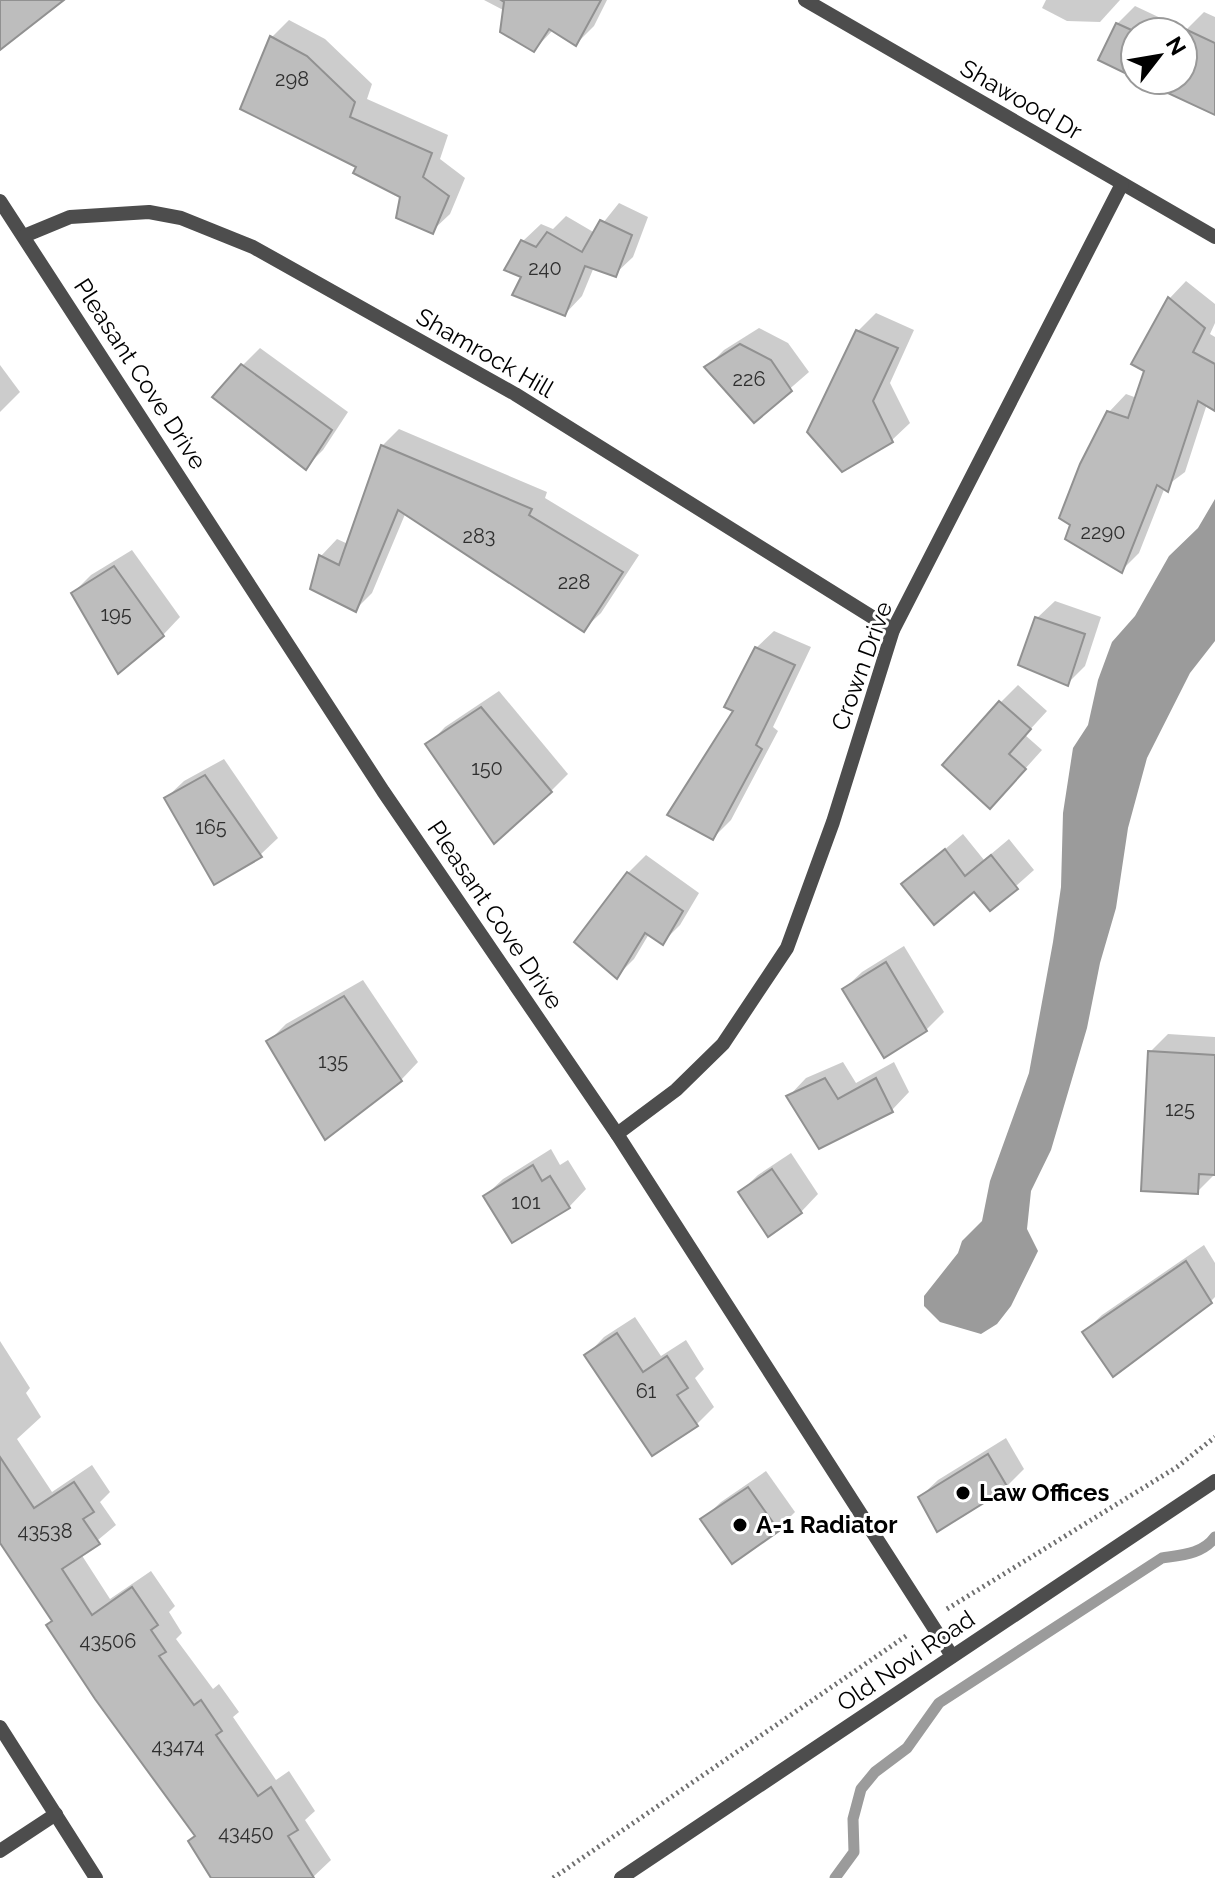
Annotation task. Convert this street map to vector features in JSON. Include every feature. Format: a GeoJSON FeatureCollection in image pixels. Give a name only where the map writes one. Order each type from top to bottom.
{"type":"FeatureCollection","features":[{"type":"Feature","properties":{"kind":"street","name":"Shawood Dr"},"geometry":{"type":"LineString","coordinates":[[805,0],[1215,237]]}},
{"type":"Feature","properties":{"kind":"street","name":"Crown Drive"},"geometry":{"type":"LineString","coordinates":[[617,1134],[676,1090],[723,1044],[787,948],[833,822],[893,630],[1122,184]]}},
{"type":"Feature","properties":{"kind":"street","name":"Pleasant Cove Drive"},"geometry":{"type":"LineString","coordinates":[[0,201],[383,791],[617,1134],[952,1656]]}},
{"type":"Feature","properties":{"kind":"street","name":"Shamrock Hill"},"geometry":{"type":"LineString","coordinates":[[24,236],[70,217],[149,212],[181,218],[253,247],[515,394],[893,630]]}},
{"type":"Feature","properties":{"kind":"street","name":"Old Novi Road"},"geometry":{"type":"LineString","coordinates":[[621,1878],[1215,1481]]}},
{"type":"Feature","properties":{"kind":"street"},"geometry":{"type":"LineString","coordinates":[[0,1727],[96,1878]]}},
{"type":"Feature","properties":{"kind":"street"},"geometry":{"type":"LineString","coordinates":[[0,1851],[56,1814]]}},
{"type":"Feature","properties":{"kind":"path"},"geometry":{"type":"LineString","coordinates":[[553,1878],[929,1620],[1177,1467],[1215,1437]]}},
{"type":"Feature","properties":{"kind":"shaded area"},"geometry":{"type":"Polygon","coordinates":[[[1215,499],[1215,641],[1190,673],[1147,758],[1128,828],[1116,908],[1100,963],[1087,1028],[1051,1150],[1031,1191],[1027,1229],[1038,1251],[1011,1306],[997,1324],[981,1334],[940,1322],[924,1306],[924,1296],[958,1253],[962,1241],[982,1221],[990,1181],[1029,1073],[1061,887],[1063,813],[1073,748],[1088,725],[1098,680],[1112,642],[1135,616],[1169,556],[1198,528],[1215,499]]]}},
{"type":"Feature","properties":{"kind":"building"},"geometry":{"type":"Polygon","coordinates":[[[0,0],[64,0],[0,50],[0,0]]]}},
{"type":"Feature","properties":{"kind":"building"},"geometry":{"type":"Polygon","coordinates":[[[501,0],[601,0],[576,46],[549,29],[534,52],[500,32],[504,2],[501,0]]]}},
{"type":"Feature","properties":{"kind":"building"},"geometry":{"type":"Polygon","coordinates":[[[1116,23],[1119,24],[1119,70],[1098,60],[1116,23]]]}},
{"type":"Feature","properties":{"kind":"building"},"geometry":{"type":"Polygon","coordinates":[[[270,36],[307,56],[355,102],[350,117],[432,153],[423,177],[449,196],[433,234],[396,218],[400,197],[353,173],[356,167],[240,109],[270,36]]]}},
{"type":"Feature","properties":{"kind":"building"},"geometry":{"type":"Polygon","coordinates":[[[1199,36],[1215,43],[1215,115],[1174,96],[1199,96],[1199,36]]]}},
{"type":"Feature","properties":{"kind":"building"},"geometry":{"type":"Polygon","coordinates":[[[600,220],[632,235],[616,277],[585,266],[565,316],[512,295],[521,277],[504,270],[521,240],[536,247],[547,232],[582,252],[600,220]]]}},
{"type":"Feature","properties":{"kind":"building"},"geometry":{"type":"Polygon","coordinates":[[[1168,297],[1205,328],[1193,352],[1215,364],[1215,411],[1198,401],[1168,492],[1157,485],[1122,573],[1065,539],[1070,525],[1059,518],[1080,464],[1107,411],[1128,418],[1144,371],[1131,364],[1168,297]]]}},
{"type":"Feature","properties":{"kind":"building"},"geometry":{"type":"Polygon","coordinates":[[[856,330],[898,348],[873,401],[893,442],[842,472],[807,432],[856,330]]]}},
{"type":"Feature","properties":{"kind":"building"},"geometry":{"type":"Polygon","coordinates":[[[740,344],[771,360],[792,391],[754,423],[704,367],[740,344]]]}},
{"type":"Feature","properties":{"kind":"building"},"geometry":{"type":"Polygon","coordinates":[[[241,364],[332,430],[306,470],[212,397],[241,364]]]}},
{"type":"Feature","properties":{"kind":"building"},"geometry":{"type":"Polygon","coordinates":[[[381,445],[532,509],[529,515],[623,572],[584,632],[398,510],[356,612],[310,589],[319,555],[339,565],[381,445]]]}},
{"type":"Feature","properties":{"kind":"building"},"geometry":{"type":"Polygon","coordinates":[[[114,566],[164,636],[118,674],[71,593],[114,566]]]}},
{"type":"Feature","properties":{"kind":"building"},"geometry":{"type":"Polygon","coordinates":[[[1035,617],[1085,634],[1068,686],[1018,665],[1035,617]]]}},
{"type":"Feature","properties":{"kind":"building"},"geometry":{"type":"Polygon","coordinates":[[[755,647],[795,665],[756,745],[762,749],[713,840],[667,815],[733,711],[724,707],[755,647]]]}},
{"type":"Feature","properties":{"kind":"building"},"geometry":{"type":"Polygon","coordinates":[[[999,701],[1031,729],[1009,754],[1026,769],[990,809],[942,765],[999,701]]]}},
{"type":"Feature","properties":{"kind":"building"},"geometry":{"type":"Polygon","coordinates":[[[481,707],[552,792],[494,844],[425,744],[481,707]]]}},
{"type":"Feature","properties":{"kind":"building"},"geometry":{"type":"Polygon","coordinates":[[[205,775],[262,857],[214,885],[164,798],[205,775]]]}},
{"type":"Feature","properties":{"kind":"building"},"geometry":{"type":"Polygon","coordinates":[[[945,849],[965,876],[991,855],[1018,889],[990,911],[974,892],[934,925],[901,884],[945,849]]]}},
{"type":"Feature","properties":{"kind":"building"},"geometry":{"type":"Polygon","coordinates":[[[627,872],[683,911],[663,945],[645,933],[617,979],[574,942],[627,872]]]}},
{"type":"Feature","properties":{"kind":"building"},"geometry":{"type":"Polygon","coordinates":[[[886,962],[927,1031],[884,1058],[842,989],[886,962]]]}},
{"type":"Feature","properties":{"kind":"building"},"geometry":{"type":"Polygon","coordinates":[[[344,996],[402,1081],[325,1140],[266,1041],[344,996]]]}},
{"type":"Feature","properties":{"kind":"building"},"geometry":{"type":"Polygon","coordinates":[[[1148,1051],[1215,1055],[1215,1175],[1199,1174],[1198,1194],[1141,1191],[1148,1051]]]}},
{"type":"Feature","properties":{"kind":"building"},"geometry":{"type":"Polygon","coordinates":[[[825,1078],[838,1099],[876,1078],[893,1112],[819,1149],[786,1096],[825,1078]]]}},
{"type":"Feature","properties":{"kind":"building"},"geometry":{"type":"Polygon","coordinates":[[[533,1165],[542,1181],[550,1176],[570,1208],[512,1243],[483,1196],[533,1165]]]}},
{"type":"Feature","properties":{"kind":"building"},"geometry":{"type":"Polygon","coordinates":[[[772,1169],[802,1213],[768,1237],[738,1192],[772,1169]]]}},
{"type":"Feature","properties":{"kind":"building"},"geometry":{"type":"Polygon","coordinates":[[[1186,1261],[1212,1303],[1113,1377],[1082,1332],[1186,1261]]]}},
{"type":"Feature","properties":{"kind":"building"},"geometry":{"type":"Polygon","coordinates":[[[617,1333],[643,1372],[667,1356],[688,1388],[677,1395],[698,1426],[652,1456],[584,1355],[617,1333]]]}},
{"type":"Feature","properties":{"kind":"building","name":"Law Offices"},"geometry":{"type":"Polygon","coordinates":[[[988,1454],[1008,1488],[937,1532],[918,1497],[988,1454]]]}},
{"type":"Feature","properties":{"kind":"building"},"geometry":{"type":"Polygon","coordinates":[[[0,1457],[34,1508],[74,1482],[94,1512],[83,1519],[100,1544],[62,1569],[92,1615],[132,1587],[158,1625],[151,1630],[166,1652],[159,1656],[194,1705],[201,1700],[222,1731],[216,1735],[258,1796],[271,1787],[298,1830],[288,1836],[314,1878],[211,1878],[188,1841],[195,1836],[95,1699],[46,1625],[52,1621],[0,1543],[0,1457]]]}},
{"type":"Feature","properties":{"kind":"building","name":"A-1 Radiator"},"geometry":{"type":"Polygon","coordinates":[[[748,1487],[779,1531],[732,1564],[700,1519],[748,1487]]]}},
{"type":"Feature","properties":{"kind":"waterway"},"geometry":{"type":"LineString","coordinates":[[835,1878],[854,1852],[853,1819],[861,1789],[875,1772],[907,1748],[939,1703],[1162,1558],[1198,1550],[1215,1537]]}},
{"type":"Feature","properties":{"kind":"place","name":"Law Offices"},"geometry":{"type":"Point","coordinates":[963,1493]}},
{"type":"Feature","properties":{"kind":"place","name":"A-1 Radiator"},"geometry":{"type":"Point","coordinates":[740,1525]}}]}
